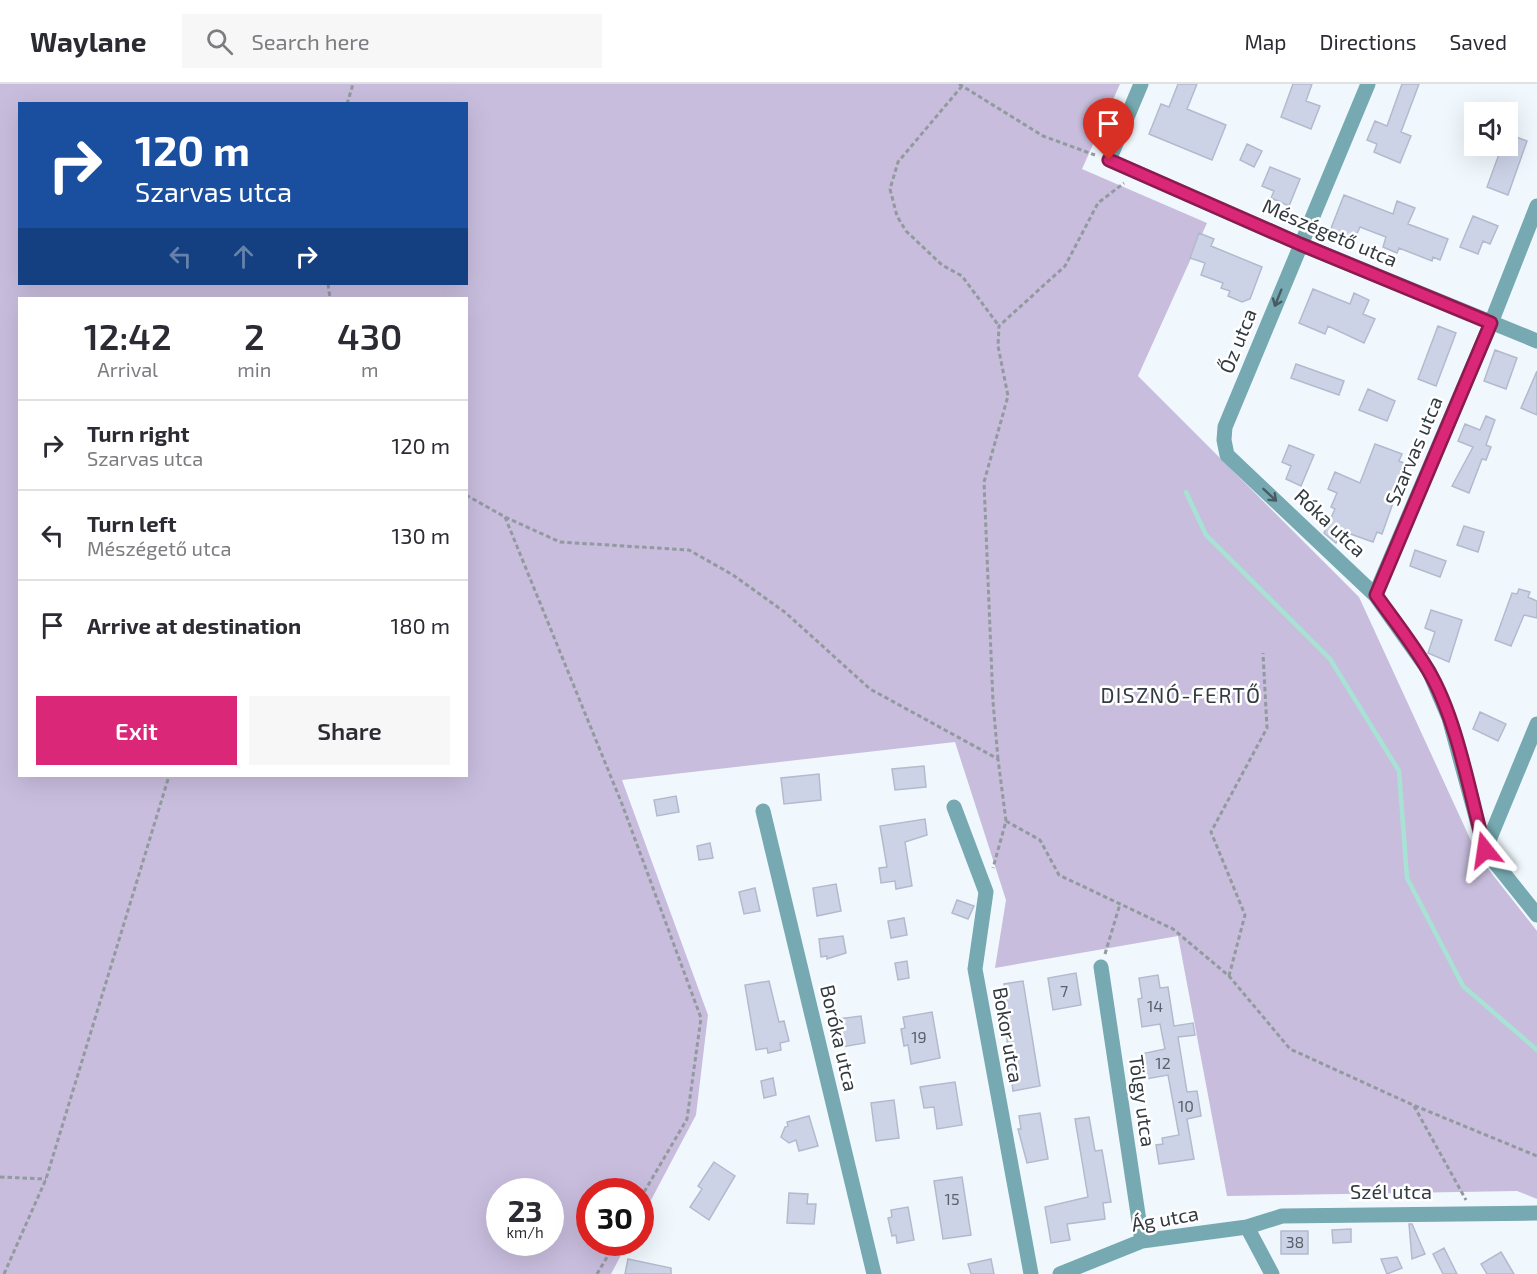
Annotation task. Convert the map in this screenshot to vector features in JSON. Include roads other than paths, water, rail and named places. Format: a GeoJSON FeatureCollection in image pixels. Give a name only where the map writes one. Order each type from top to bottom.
{"type":"FeatureCollection","features":[{"type":"Feature","properties":{"kind":"street","name":"Mészégető utca"},"geometry":{"type":"LineString","coordinates":[[1141,84],[1109,160],[1300,244],[1537,341]]}},
{"type":"Feature","properties":{"kind":"street","name":"Őz utca"},"geometry":{"type":"LineString","coordinates":[[1227,455],[1224,440],[1226,428],[1300,244],[1368,84]]}},
{"type":"Feature","properties":{"kind":"street","name":"Szarvas utca"},"geometry":{"type":"LineString","coordinates":[[1376,595],[1491,323],[1537,206]]}},
{"type":"Feature","properties":{"kind":"street","name":"Róka utca"},"geometry":{"type":"LineString","coordinates":[[1227,455],[1376,595],[1433,680],[1449,718],[1485,850],[1537,915]]}},
{"type":"Feature","properties":{"kind":"street"},"geometry":{"type":"LineString","coordinates":[[1485,850],[1537,724]]}},
{"type":"Feature","properties":{"kind":"street","name":"Bokor utca"},"geometry":{"type":"LineString","coordinates":[[954,807],[986,892],[975,969],[1031,1274]]}},
{"type":"Feature","properties":{"kind":"street","name":"Boróka utca"},"geometry":{"type":"LineString","coordinates":[[763,811],[874,1274]]}},
{"type":"Feature","properties":{"kind":"street","name":"Tölgy utca"},"geometry":{"type":"LineString","coordinates":[[1101,967],[1142,1241]]}},
{"type":"Feature","properties":{"kind":"street","name":"Szél utca"},"geometry":{"type":"LineString","coordinates":[[1247,1227],[1282,1216],[1537,1213]]}},
{"type":"Feature","properties":{"kind":"street"},"geometry":{"type":"LineString","coordinates":[[1247,1227],[1272,1274]]}},
{"type":"Feature","properties":{"kind":"street","name":"Ág utca"},"geometry":{"type":"LineString","coordinates":[[1060,1274],[1142,1241],[1247,1227]]}},
{"type":"Feature","properties":{"kind":"waterway"},"geometry":{"type":"LineString","coordinates":[[1186,492],[1206,535],[1330,659],[1399,771],[1407,878],[1463,986],[1537,1050]]}},
{"type":"Feature","properties":{"kind":"district","name":"DISZNÓ-FERTŐ"},"geometry":{"type":"Point","coordinates":[1181,696]}}]}
